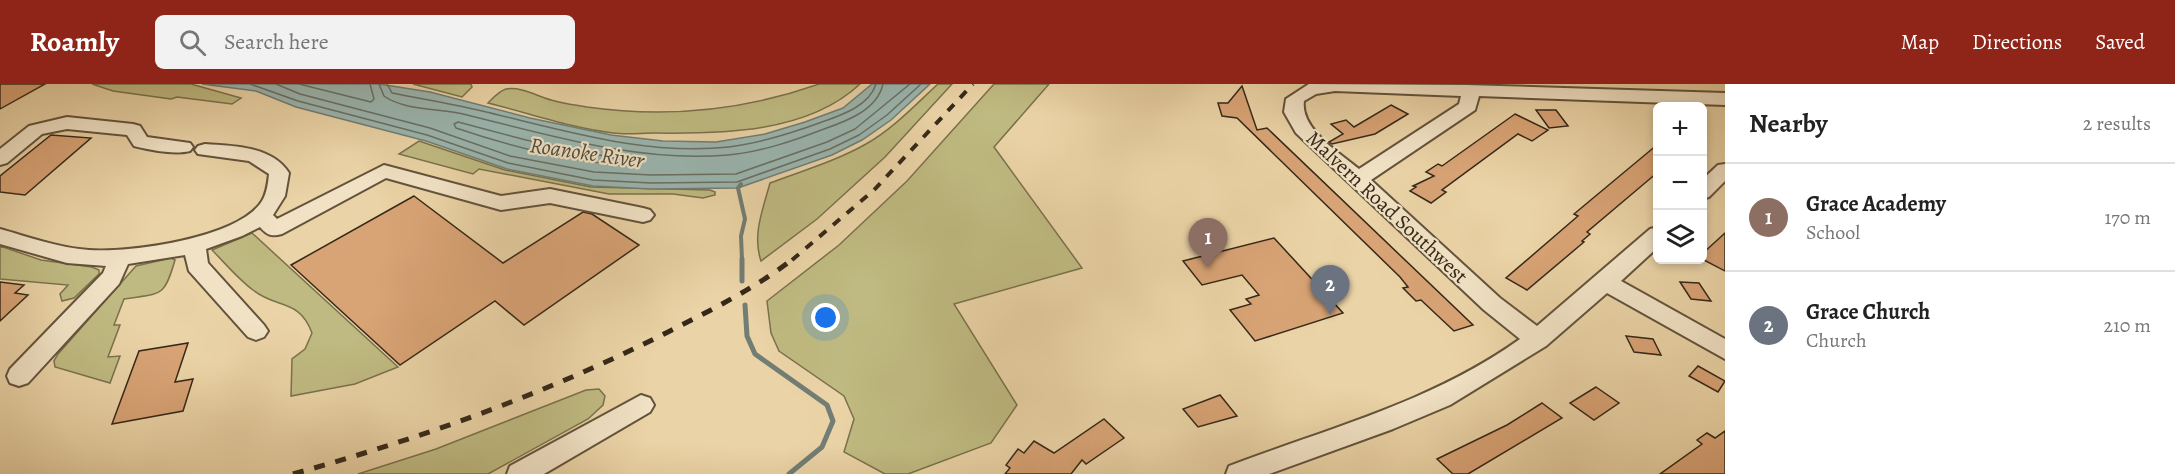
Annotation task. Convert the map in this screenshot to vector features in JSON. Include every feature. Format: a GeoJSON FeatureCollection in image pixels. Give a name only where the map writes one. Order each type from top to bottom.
{"type":"FeatureCollection","features":[{"type":"Feature","properties":{"kind":"street","name":"Malvern Road Southwest"},"geometry":{"type":"LineString","coordinates":[[1466,90],[1323,87],[1302,93],[1295,99],[1293,112],[1296,121],[1357,180],[1492,304],[1538,340]]}},
{"type":"Feature","properties":{"kind":"street"},"geometry":{"type":"LineString","coordinates":[[1466,90],[1725,99]]}},
{"type":"Feature","properties":{"kind":"street"},"geometry":{"type":"LineString","coordinates":[[1357,180],[1468,106],[1470,96],[1466,90]]}},
{"type":"Feature","properties":{"kind":"street"},"geometry":{"type":"LineString","coordinates":[[0,159],[36,130],[67,123],[133,130],[141,142],[183,147]]}},
{"type":"Feature","properties":{"kind":"street"},"geometry":{"type":"LineString","coordinates":[[0,236],[68,256],[118,258],[195,244],[244,226],[265,211],[278,188],[279,173],[272,163],[253,156],[205,150]]}},
{"type":"Feature","properties":{"kind":"street"},"geometry":{"type":"LineString","coordinates":[[1707,187],[1725,170]]}},
{"type":"Feature","properties":{"kind":"street"},"geometry":{"type":"LineString","coordinates":[[265,211],[274,229],[384,171],[501,203],[550,196],[643,215]]}},
{"type":"Feature","properties":{"kind":"street"},"geometry":{"type":"LineString","coordinates":[[1239,474],[1419,407],[1467,384],[1538,340],[1653,239]]}},
{"type":"Feature","properties":{"kind":"street"},"geometry":{"type":"LineString","coordinates":[[195,244],[197,265],[256,331]]}},
{"type":"Feature","properties":{"kind":"street"},"geometry":{"type":"LineString","coordinates":[[19,376],[111,278],[117,267],[118,258]]}},
{"type":"Feature","properties":{"kind":"street"},"geometry":{"type":"LineString","coordinates":[[1605,282],[1725,350]]}},
{"type":"Feature","properties":{"kind":"street"},"geometry":{"type":"LineString","coordinates":[[520,474],[641,405]]}},
{"type":"Feature","properties":{"kind":"shaded area"},"geometry":{"type":"Polygon","coordinates":[[[92,84],[191,84],[241,98],[232,104],[177,97],[171,99],[113,91],[92,84]]]}},
{"type":"Feature","properties":{"kind":"shaded area"},"geometry":{"type":"Polygon","coordinates":[[[413,84],[471,84],[472,87],[462,97],[413,84]]]}},
{"type":"Feature","properties":{"kind":"shaded area"},"geometry":{"type":"Polygon","coordinates":[[[819,84],[860,84],[839,100],[790,121],[736,131],[708,133],[629,134],[597,131],[488,103],[501,91],[512,89],[549,100],[587,107],[646,112],[675,111],[734,106],[819,84]]]}},
{"type":"Feature","properties":{"kind":"shaded area"},"geometry":{"type":"Polygon","coordinates":[[[938,84],[952,84],[885,157],[817,219],[761,261],[758,232],[770,183],[831,161],[866,144],[895,124],[938,84]]]}},
{"type":"Feature","properties":{"kind":"shaded area"},"geometry":{"type":"Polygon","coordinates":[[[994,84],[1049,84],[994,147],[1082,268],[954,304],[1017,405],[991,443],[908,474],[885,474],[844,452],[854,419],[844,396],[779,351],[771,333],[767,301],[839,245],[907,181],[994,84]]]}},
{"type":"Feature","properties":{"kind":"shaded area"},"geometry":{"type":"Polygon","coordinates":[[[419,141],[505,170],[591,187],[710,190],[715,192],[715,195],[703,198],[673,194],[609,194],[479,169],[473,174],[399,154],[419,141]]]}},
{"type":"Feature","properties":{"kind":"shaded area"},"geometry":{"type":"Polygon","coordinates":[[[252,233],[398,367],[355,384],[291,396],[292,359],[305,349],[312,333],[307,322],[294,309],[253,290],[212,250],[252,233]]]}},
{"type":"Feature","properties":{"kind":"shaded area"},"geometry":{"type":"Polygon","coordinates":[[[0,246],[41,260],[92,267],[99,270],[99,274],[74,298],[62,301],[60,294],[68,285],[0,279],[0,246]]]}},
{"type":"Feature","properties":{"kind":"shaded area"},"geometry":{"type":"Polygon","coordinates":[[[171,258],[175,260],[168,281],[160,292],[124,299],[114,325],[120,325],[108,357],[120,356],[110,383],[55,367],[54,361],[58,354],[136,266],[171,258]]]}},
{"type":"Feature","properties":{"kind":"shaded area"},"geometry":{"type":"Polygon","coordinates":[[[599,389],[605,396],[603,405],[588,419],[488,474],[358,474],[436,449],[586,390],[599,389]]]}},
{"type":"Feature","properties":{"kind":"water","name":"Roanoke River"},"geometry":{"type":"Polygon","coordinates":[[[202,84],[379,84],[430,92],[530,118],[611,135],[663,141],[716,142],[765,134],[843,108],[872,84],[930,84],[891,120],[862,140],[832,155],[738,188],[650,189],[593,186],[507,169],[426,141],[296,107],[256,91],[202,84]]]}},
{"type":"Feature","properties":{"kind":"building"},"geometry":{"type":"Polygon","coordinates":[[[0,84],[45,84],[0,109],[0,84]]]}},
{"type":"Feature","properties":{"kind":"building"},"geometry":{"type":"Polygon","coordinates":[[[1242,86],[1257,130],[1267,128],[1473,325],[1454,331],[1421,300],[1416,301],[1403,288],[1408,287],[1400,277],[1237,118],[1222,116],[1218,103],[1228,103],[1242,86]]]}},
{"type":"Feature","properties":{"kind":"building"},"geometry":{"type":"Polygon","coordinates":[[[1391,105],[1408,114],[1375,134],[1332,144],[1329,142],[1343,134],[1331,124],[1346,120],[1354,127],[1391,105]]]}},
{"type":"Feature","properties":{"kind":"building"},"geometry":{"type":"Polygon","coordinates":[[[1536,110],[1556,110],[1568,126],[1549,128],[1536,110]]]}},
{"type":"Feature","properties":{"kind":"building"},"geometry":{"type":"Polygon","coordinates":[[[1515,114],[1548,130],[1532,141],[1518,134],[1442,190],[1446,192],[1431,203],[1410,191],[1416,187],[1413,186],[1434,176],[1426,172],[1438,164],[1442,166],[1515,114]]]}},
{"type":"Feature","properties":{"kind":"building"},"geometry":{"type":"Polygon","coordinates":[[[51,135],[91,138],[25,195],[0,192],[0,176],[51,135]]]}},
{"type":"Feature","properties":{"kind":"building"},"geometry":{"type":"Polygon","coordinates":[[[1653,148],[1653,176],[1587,232],[1590,234],[1582,241],[1584,242],[1527,290],[1506,278],[1578,216],[1574,214],[1653,148]]]}},
{"type":"Feature","properties":{"kind":"building"},"geometry":{"type":"Polygon","coordinates":[[[414,196],[503,263],[583,212],[592,214],[639,245],[524,325],[495,301],[400,365],[291,265],[414,196]]]}},
{"type":"Feature","properties":{"kind":"building"},"geometry":{"type":"Polygon","coordinates":[[[1725,233],[1725,271],[1707,262],[1707,249],[1725,233]]]}},
{"type":"Feature","properties":{"kind":"building"},"geometry":{"type":"Polygon","coordinates":[[[1274,238],[1343,313],[1255,341],[1230,310],[1251,304],[1246,299],[1259,295],[1242,275],[1202,285],[1183,261],[1274,238]]]}},
{"type":"Feature","properties":{"kind":"building"},"geometry":{"type":"Polygon","coordinates":[[[0,282],[24,285],[15,293],[28,295],[0,321],[0,282]]]}},
{"type":"Feature","properties":{"kind":"building"},"geometry":{"type":"Polygon","coordinates":[[[1680,282],[1699,283],[1711,301],[1691,299],[1680,282]]]}},
{"type":"Feature","properties":{"kind":"building"},"geometry":{"type":"Polygon","coordinates":[[[1626,336],[1653,339],[1661,355],[1634,352],[1626,336]]]}},
{"type":"Feature","properties":{"kind":"building"},"geometry":{"type":"Polygon","coordinates":[[[188,343],[175,382],[193,379],[183,411],[112,424],[139,351],[188,343]]]}},
{"type":"Feature","properties":{"kind":"building"},"geometry":{"type":"Polygon","coordinates":[[[1698,366],[1725,381],[1718,392],[1689,376],[1698,366]]]}},
{"type":"Feature","properties":{"kind":"building"},"geometry":{"type":"Polygon","coordinates":[[[1596,387],[1619,403],[1594,420],[1570,403],[1596,387]]]}},
{"type":"Feature","properties":{"kind":"building"},"geometry":{"type":"Polygon","coordinates":[[[1220,395],[1237,416],[1198,427],[1183,409],[1220,395]]]}},
{"type":"Feature","properties":{"kind":"building"},"geometry":{"type":"Polygon","coordinates":[[[1542,403],[1562,418],[1468,474],[1453,474],[1437,459],[1507,425],[1542,403]]]}},
{"type":"Feature","properties":{"kind":"building"},"geometry":{"type":"Polygon","coordinates":[[[1104,419],[1124,438],[1086,464],[1082,460],[1071,474],[1005,474],[1010,468],[1006,465],[1018,449],[1024,453],[1034,441],[1054,453],[1104,419]]]}},
{"type":"Feature","properties":{"kind":"building"},"geometry":{"type":"Polygon","coordinates":[[[1725,431],[1725,474],[1660,474],[1702,444],[1697,440],[1707,433],[1715,438],[1725,431]]]}},
{"type":"Feature","properties":{"kind":"waterway"},"geometry":{"type":"LineString","coordinates":[[741,184],[738,188],[745,219],[741,236],[742,260]]}},
{"type":"Feature","properties":{"kind":"waterway"},"geometry":{"type":"LineString","coordinates":[[742,260],[742,281]]}},
{"type":"Feature","properties":{"kind":"waterway"},"geometry":{"type":"LineString","coordinates":[[745,305],[747,336],[755,354],[827,405],[833,421],[822,447],[789,474]]}},
{"type":"Feature","properties":{"kind":"railway"},"geometry":{"type":"LineString","coordinates":[[792,260],[874,190],[973,84]]}},
{"type":"Feature","properties":{"kind":"railway"},"geometry":{"type":"LineString","coordinates":[[293,474],[437,429],[577,375],[716,307],[763,280],[793,259]]}},
{"type":"Feature","properties":{"kind":"place","name":"Grace Academy"},"geometry":{"type":"Point","coordinates":[1208,268]}},
{"type":"Feature","properties":{"kind":"place","name":"Grace Church"},"geometry":{"type":"Point","coordinates":[1330,315]}}]}
